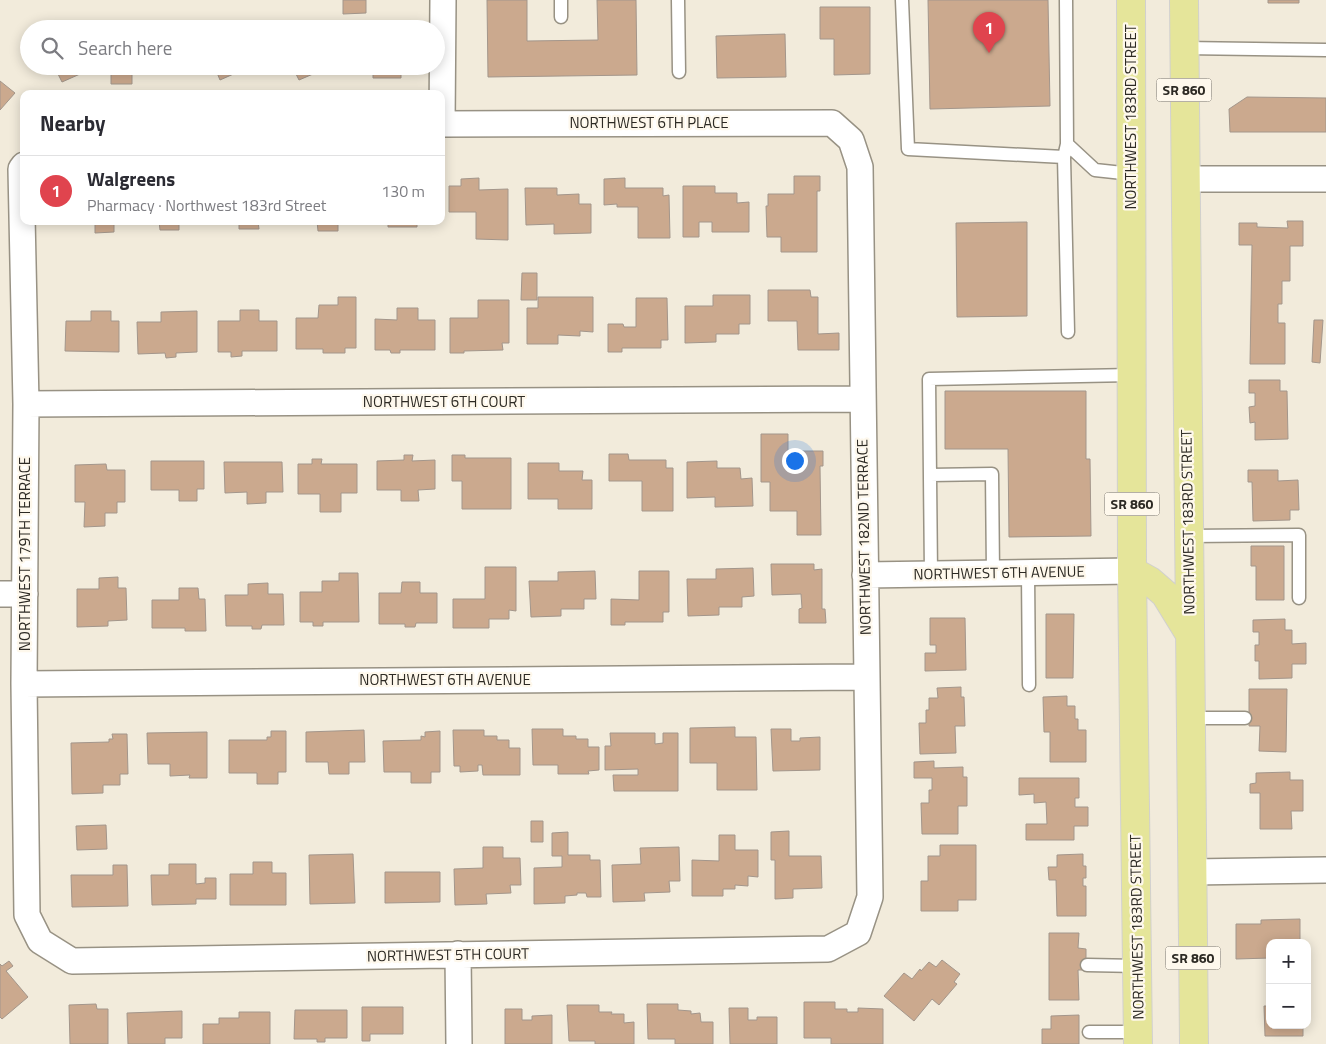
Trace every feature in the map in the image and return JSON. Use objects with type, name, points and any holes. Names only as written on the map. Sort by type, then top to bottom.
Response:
[{"type":"main road","name":"NORTHWEST 183RD STREET","points":[[1131,0],[1132,571],[1138,1038]]},
{"type":"main road","name":"NORTHWEST 183RD STREET","points":[[1184,0],[1194,1044]]},
{"type":"main road","points":[[1132,571],[1150,581],[1165,594],[1189,635]]},
{"type":"street","points":[[443,0],[443,20]]},
{"type":"street","points":[[442,75],[442,90]]},
{"type":"street","name":"NORTHWEST 6TH PLACE","points":[[445,124],[832,123],[851,140]]},
{"type":"street","name":"NORTHWEST 182ND TERRACE","points":[[851,140],[860,167],[870,897],[858,933]]},
{"type":"street","points":[[1185,179],[1326,179]]},
{"type":"street","name":"NORTHWEST 179TH TERRACE","points":[[21,225],[26,404],[24,684],[26,915],[40,940]]},
{"type":"street","name":"NORTHWEST 6TH COURT","points":[[26,404],[862,399]]},
{"type":"street","name":"NORTHWEST 6TH AVENUE","points":[[865,575],[1132,571]]},
{"type":"street","points":[[0,594],[25,594]]},
{"type":"street","name":"NORTHWEST 6TH AVENUE","points":[[24,684],[866,677]]},
{"type":"street","points":[[1192,872],[1326,870]]},
{"type":"street","name":"NORTHWEST 5TH COURT","points":[[40,940],[72,961],[828,949],[858,933]]},
{"type":"street","points":[[458,954],[459,1044]]},
{"type":"lane","points":[[561,0],[561,17]]},
{"type":"lane","points":[[678,0],[679,72]]},
{"type":"lane","points":[[902,0],[908,149],[1065,150],[1094,170],[1132,174]]},
{"type":"lane","points":[[1066,0],[1065,150],[1068,332]]},
{"type":"lane","points":[[1184,48],[1326,50]]},
{"type":"lane","points":[[931,574],[929,379],[1132,375]]},
{"type":"lane","points":[[930,474],[992,474],[993,573]]},
{"type":"lane","points":[[1188,536],[1299,535],[1299,598]]},
{"type":"lane","points":[[1028,572],[1029,686]]},
{"type":"lane","points":[[1190,718],[1245,718]]},
{"type":"lane","points":[[1087,965],[1138,966]]},
{"type":"lane","points":[[1089,1032],[1138,1038]]},
{"type":"building","points":[[343,0],[366,0],[366,13],[343,14]]},
{"type":"building","points":[[487,0],[527,0],[527,41],[598,40],[597,0],[636,0],[637,75],[488,77]]},
{"type":"building","points":[[928,0],[1048,0],[1050,106],[930,109]]},
{"type":"building","points":[[1268,0],[1299,0],[1299,3],[1268,3]]},
{"type":"building","points":[[820,7],[870,7],[870,74],[834,75],[834,39],[820,39]]},
{"type":"building","points":[[785,34],[786,77],[717,78],[716,36]]},
{"type":"building","points":[[58,75],[78,75],[62,82]]},
{"type":"building","points":[[111,75],[132,75],[132,84],[111,84]]},
{"type":"building","points":[[218,75],[231,75],[220,80]]},
{"type":"building","points":[[296,75],[311,75],[299,80]]},
{"type":"building","points":[[373,75],[401,75],[401,78],[373,78]]},
{"type":"building","points":[[0,81],[15,93],[0,110]]},
{"type":"building","points":[[1247,97],[1326,98],[1326,132],[1230,132],[1229,109]]},
{"type":"building","points":[[794,176],[820,176],[820,191],[817,191],[817,252],[781,252],[781,237],[767,237],[766,206],[768,206],[768,194],[794,194]]},
{"type":"building","points":[[479,178],[479,190],[508,189],[508,240],[476,239],[476,212],[449,212],[449,186],[461,186],[461,179]]},
{"type":"building","points":[[625,178],[625,188],[663,188],[663,196],[669,195],[670,238],[638,238],[638,207],[617,207],[617,204],[604,205],[604,179]]},
{"type":"building","points":[[683,186],[715,186],[715,193],[737,193],[737,203],[749,202],[749,232],[712,232],[712,222],[699,222],[699,237],[683,237]]},
{"type":"building","points":[[525,188],[557,188],[557,195],[579,194],[579,204],[591,204],[591,233],[554,234],[554,224],[526,225]]},
{"type":"building","points":[[1287,221],[1303,221],[1303,246],[1290,246],[1290,281],[1282,281],[1282,304],[1278,304],[1278,323],[1285,323],[1285,364],[1250,364],[1252,245],[1239,245],[1239,223],[1257,223],[1257,227],[1288,228]]},
{"type":"building","points":[[1027,222],[1027,316],[957,317],[956,223]]},
{"type":"building","points":[[95,225],[114,225],[114,232],[95,233]]},
{"type":"building","points":[[159,225],[179,225],[179,230],[160,230]]},
{"type":"building","points":[[239,225],[258,225],[259,229],[239,229]]},
{"type":"building","points":[[317,225],[338,225],[338,231],[318,231]]},
{"type":"building","points":[[388,225],[417,225],[417,227],[388,227]]},
{"type":"building","points":[[522,273],[537,273],[537,300],[521,300]]},
{"type":"building","points":[[768,290],[810,290],[811,297],[818,297],[818,334],[839,333],[839,350],[798,350],[797,321],[768,321]]},
{"type":"building","points":[[713,295],[750,295],[750,324],[739,324],[739,334],[716,334],[716,342],[685,343],[685,306],[713,306]]},
{"type":"building","points":[[338,297],[356,297],[356,348],[345,348],[345,353],[323,353],[323,349],[296,349],[296,318],[318,318],[319,305],[338,305]]},
{"type":"building","points":[[538,297],[593,297],[593,332],[580,331],[580,336],[558,335],[558,344],[527,344],[527,308],[538,308]]},
{"type":"building","points":[[636,298],[667,298],[668,340],[661,340],[661,348],[622,348],[622,352],[608,352],[608,324],[623,324],[624,327],[636,327]]},
{"type":"building","points":[[478,300],[509,300],[509,343],[502,343],[503,350],[450,353],[450,318],[478,318]]},
{"type":"building","points":[[397,308],[418,308],[418,320],[435,320],[435,350],[400,350],[400,353],[391,353],[390,350],[375,350],[375,319],[397,320]]},
{"type":"building","points":[[240,310],[259,310],[259,321],[277,321],[277,351],[242,351],[242,356],[231,357],[231,352],[218,352],[218,321],[240,321]]},
{"type":"building","points":[[91,311],[111,311],[111,321],[119,321],[119,352],[65,351],[66,321],[91,321]]},
{"type":"building","points":[[197,311],[197,352],[176,353],[176,357],[166,358],[165,353],[138,354],[137,322],[161,322],[161,312]]},
{"type":"building","points":[[1314,320],[1323,320],[1320,363],[1312,362]]},
{"type":"building","points":[[1249,380],[1280,380],[1280,391],[1287,391],[1288,439],[1255,440],[1255,422],[1250,423],[1249,407],[1255,406],[1255,393],[1249,393]]},
{"type":"building","points":[[945,391],[1086,391],[1086,459],[1090,459],[1091,536],[1009,537],[1008,449],[945,449]]},
{"type":"building","points":[[761,434],[788,434],[788,451],[823,451],[823,466],[820,466],[821,535],[797,535],[797,511],[770,511],[770,482],[761,482]]},
{"type":"building","points":[[609,454],[628,454],[629,460],[666,460],[666,468],[673,468],[673,511],[642,511],[642,481],[609,481]]},
{"type":"building","points":[[404,455],[413,455],[412,461],[435,460],[435,489],[418,490],[419,501],[401,501],[401,490],[377,490],[377,461],[404,460]]},
{"type":"building","points":[[452,455],[465,455],[465,458],[511,458],[511,509],[462,509],[462,481],[452,481]]},
{"type":"building","points":[[312,459],[322,459],[321,464],[357,464],[357,493],[341,493],[341,512],[320,512],[320,494],[298,494],[298,464],[312,464]]},
{"type":"building","points":[[151,461],[204,461],[204,489],[197,489],[197,501],[179,501],[179,490],[151,490]]},
{"type":"building","points":[[717,461],[717,468],[740,468],[741,479],[752,478],[753,506],[715,507],[715,497],[687,498],[687,462]]},
{"type":"building","points":[[224,462],[282,462],[283,492],[266,492],[266,503],[247,504],[247,492],[225,493]]},
{"type":"building","points":[[528,463],[559,463],[559,471],[583,471],[582,480],[592,480],[592,509],[558,509],[558,499],[528,499]]},
{"type":"building","points":[[106,464],[107,470],[125,470],[125,502],[117,502],[117,513],[105,513],[105,526],[84,527],[85,502],[75,502],[75,465]]},
{"type":"building","points":[[1248,470],[1278,470],[1278,481],[1298,480],[1299,510],[1290,510],[1290,520],[1253,521],[1252,482],[1248,482]]},
{"type":"building","points":[[1251,546],[1284,546],[1284,600],[1256,600],[1256,566],[1251,566]]},
{"type":"building","points":[[771,564],[814,564],[814,570],[822,569],[822,609],[825,609],[826,623],[799,623],[799,609],[802,608],[801,594],[772,595]]},
{"type":"building","points":[[485,567],[516,567],[516,611],[509,610],[509,619],[489,619],[489,628],[453,628],[453,599],[485,599]]},
{"type":"building","points":[[753,568],[754,596],[742,597],[742,607],[719,607],[719,615],[688,616],[687,579],[716,579],[716,569]]},
{"type":"building","points":[[595,571],[596,599],[584,599],[584,609],[561,609],[561,616],[531,617],[529,581],[558,581],[558,572]]},
{"type":"building","points":[[639,571],[669,571],[669,612],[663,612],[663,622],[625,622],[625,625],[611,625],[611,599],[639,600]]},
{"type":"building","points":[[339,573],[358,573],[359,622],[323,622],[323,626],[313,626],[313,622],[300,622],[300,592],[322,592],[322,581],[339,581]]},
{"type":"building","points":[[118,577],[118,588],[126,588],[127,620],[108,621],[108,626],[77,627],[77,589],[99,589],[99,578]]},
{"type":"building","points":[[402,582],[420,582],[420,593],[437,593],[437,623],[416,623],[415,627],[405,627],[405,624],[379,624],[379,593],[401,593]]},
{"type":"building","points":[[268,583],[268,594],[283,594],[284,625],[262,625],[261,629],[252,629],[252,626],[226,626],[225,595],[248,595],[248,584]]},
{"type":"building","points":[[179,588],[198,588],[199,599],[205,599],[206,631],[185,631],[185,628],[152,628],[152,600],[179,600]]},
{"type":"building","points":[[1046,614],[1074,614],[1073,678],[1046,678]]},
{"type":"building","points":[[930,618],[965,618],[966,670],[925,671],[925,653],[936,653],[936,645],[930,645]]},
{"type":"building","points":[[1285,619],[1285,630],[1292,630],[1292,644],[1306,643],[1306,664],[1292,664],[1292,678],[1259,679],[1259,661],[1255,661],[1255,645],[1259,645],[1259,632],[1253,632],[1253,620]]},
{"type":"building","points":[[961,687],[961,697],[964,697],[965,726],[955,726],[956,753],[920,754],[919,723],[926,723],[926,710],[929,710],[929,698],[938,698],[937,688]]},
{"type":"building","points":[[1249,689],[1287,689],[1286,752],[1259,751],[1260,726],[1249,726]]},
{"type":"building","points":[[1067,696],[1067,706],[1075,706],[1075,719],[1078,719],[1078,730],[1086,730],[1086,762],[1050,762],[1050,732],[1044,732],[1043,697]]},
{"type":"building","points":[[735,727],[735,737],[756,737],[757,790],[717,790],[717,763],[690,763],[690,728]]},
{"type":"building","points":[[532,729],[563,729],[563,736],[576,736],[576,739],[588,739],[588,747],[599,747],[599,770],[588,771],[589,774],[558,774],[558,765],[533,765]]},
{"type":"building","points":[[771,729],[791,729],[791,741],[800,741],[800,738],[820,737],[820,770],[773,771]]},
{"type":"building","points":[[364,730],[365,762],[349,762],[349,774],[329,774],[328,762],[306,762],[306,732]]},
{"type":"building","points":[[453,730],[484,730],[484,736],[497,736],[497,740],[509,740],[509,748],[520,748],[520,775],[483,775],[482,765],[478,765],[478,771],[460,772],[460,766],[454,766]]},
{"type":"building","points":[[271,731],[286,731],[286,772],[278,772],[278,784],[257,784],[257,773],[229,773],[229,740],[267,740],[267,737],[271,737]]},
{"type":"building","points":[[440,731],[440,772],[431,772],[431,783],[411,783],[411,772],[384,772],[383,741],[421,740],[421,736],[425,737],[425,732]]},
{"type":"building","points":[[207,732],[207,778],[189,778],[190,775],[170,776],[170,764],[148,764],[147,733]]},
{"type":"building","points":[[610,733],[655,733],[655,744],[663,743],[663,733],[678,733],[678,791],[614,791],[613,775],[638,775],[638,769],[605,770],[605,746],[611,746]]},
{"type":"building","points":[[112,734],[127,734],[128,774],[120,774],[120,785],[103,785],[103,793],[72,794],[71,743],[109,742],[109,739],[113,739]]},
{"type":"building","points":[[934,761],[934,768],[963,767],[963,777],[967,777],[967,806],[958,806],[958,834],[922,834],[921,803],[929,803],[929,790],[932,790],[932,778],[914,778],[914,762]]},
{"type":"building","points":[[1290,772],[1290,780],[1303,780],[1303,811],[1291,811],[1292,829],[1260,829],[1260,793],[1250,793],[1250,784],[1256,783],[1256,773]]},
{"type":"building","points":[[1019,778],[1079,778],[1079,798],[1075,798],[1075,807],[1088,807],[1088,826],[1074,826],[1074,840],[1026,840],[1026,824],[1047,824],[1046,802],[1034,803],[1034,794],[1019,795]]},
{"type":"building","points":[[531,821],[543,821],[543,842],[531,842]]},
{"type":"building","points":[[106,825],[107,849],[77,850],[76,826]]},
{"type":"building","points":[[789,831],[789,856],[821,856],[822,888],[793,889],[793,898],[775,899],[775,860],[771,860],[771,832]]},
{"type":"building","points":[[568,832],[568,855],[590,855],[590,860],[600,860],[601,897],[587,897],[586,893],[577,893],[577,895],[565,896],[565,903],[534,904],[534,868],[562,867],[562,856],[552,856],[552,833]]},
{"type":"building","points":[[719,835],[735,835],[735,850],[758,850],[758,877],[748,876],[748,886],[735,885],[735,889],[723,889],[723,896],[692,896],[692,860],[719,861]]},
{"type":"building","points":[[940,845],[976,845],[976,900],[958,900],[958,911],[921,911],[921,881],[928,881],[928,856],[940,856]]},
{"type":"building","points":[[483,847],[503,847],[503,858],[520,858],[521,885],[510,885],[511,893],[486,894],[487,904],[455,905],[454,869],[483,868]]},
{"type":"building","points":[[679,847],[680,881],[669,881],[670,892],[644,893],[645,901],[613,902],[612,865],[641,864],[640,848]]},
{"type":"building","points":[[353,854],[355,903],[310,904],[309,855]]},
{"type":"building","points":[[1083,854],[1083,866],[1086,866],[1086,878],[1083,878],[1083,886],[1086,886],[1086,916],[1057,916],[1056,880],[1049,880],[1048,867],[1057,867],[1057,855]]},
{"type":"building","points":[[253,862],[272,862],[272,873],[286,873],[286,905],[230,905],[230,874],[253,874]]},
{"type":"building","points":[[169,864],[196,864],[196,884],[205,883],[205,878],[216,878],[216,899],[196,899],[196,904],[152,905],[151,875],[169,875]]},
{"type":"building","points":[[113,865],[127,865],[128,906],[72,907],[71,875],[113,875]]},
{"type":"building","points":[[385,872],[440,872],[440,902],[385,903]]},
{"type":"building","points":[[1300,919],[1300,939],[1266,939],[1266,958],[1236,959],[1236,924],[1261,924],[1261,920]]},
{"type":"building","points":[[1049,933],[1079,933],[1078,948],[1086,949],[1086,970],[1078,970],[1079,1000],[1049,1000]]},
{"type":"building","points":[[942,960],[960,974],[954,982],[957,984],[939,1005],[932,999],[914,1021],[884,996],[904,973],[912,979],[929,962],[936,967]]},
{"type":"building","points":[[9,961],[13,966],[6,971],[28,997],[2,1019],[0,1017],[0,964],[2,966]]},
{"type":"building","points":[[804,1002],[835,1002],[835,1009],[847,1009],[847,1012],[858,1012],[858,1008],[883,1009],[883,1044],[831,1044],[831,1038],[804,1038]]},
{"type":"building","points":[[96,1004],[97,1009],[108,1009],[108,1044],[70,1044],[69,1005]]},
{"type":"building","points":[[647,1004],[678,1004],[678,1010],[691,1011],[691,1014],[700,1013],[701,1022],[713,1022],[713,1044],[675,1044],[675,1039],[648,1039]]},
{"type":"building","points":[[567,1005],[599,1005],[599,1012],[624,1014],[624,1023],[634,1022],[634,1044],[595,1044],[595,1041],[569,1041]]},
{"type":"building","points":[[1264,1006],[1266,1006],[1266,1029],[1303,1029],[1303,1036],[1265,1036]]},
{"type":"building","points":[[362,1007],[403,1007],[403,1034],[370,1034],[370,1041],[362,1041]]},
{"type":"building","points":[[729,1008],[748,1008],[748,1020],[757,1020],[757,1017],[777,1017],[777,1044],[730,1044]]},
{"type":"building","points":[[505,1009],[522,1009],[522,1020],[532,1020],[532,1016],[552,1015],[552,1044],[505,1044]]},
{"type":"building","points":[[295,1010],[347,1010],[347,1038],[325,1038],[325,1042],[317,1042],[317,1039],[294,1039]]},
{"type":"building","points":[[182,1011],[182,1038],[165,1038],[165,1044],[128,1044],[127,1013]]},
{"type":"building","points":[[239,1012],[270,1012],[270,1044],[203,1044],[203,1024],[219,1024],[219,1018],[239,1018]]},
{"type":"building","points":[[1079,1015],[1079,1044],[1042,1044],[1042,1029],[1051,1029],[1051,1016]]},
{"type":"place","name":"Walgreens","points":[[989,53]]}]
